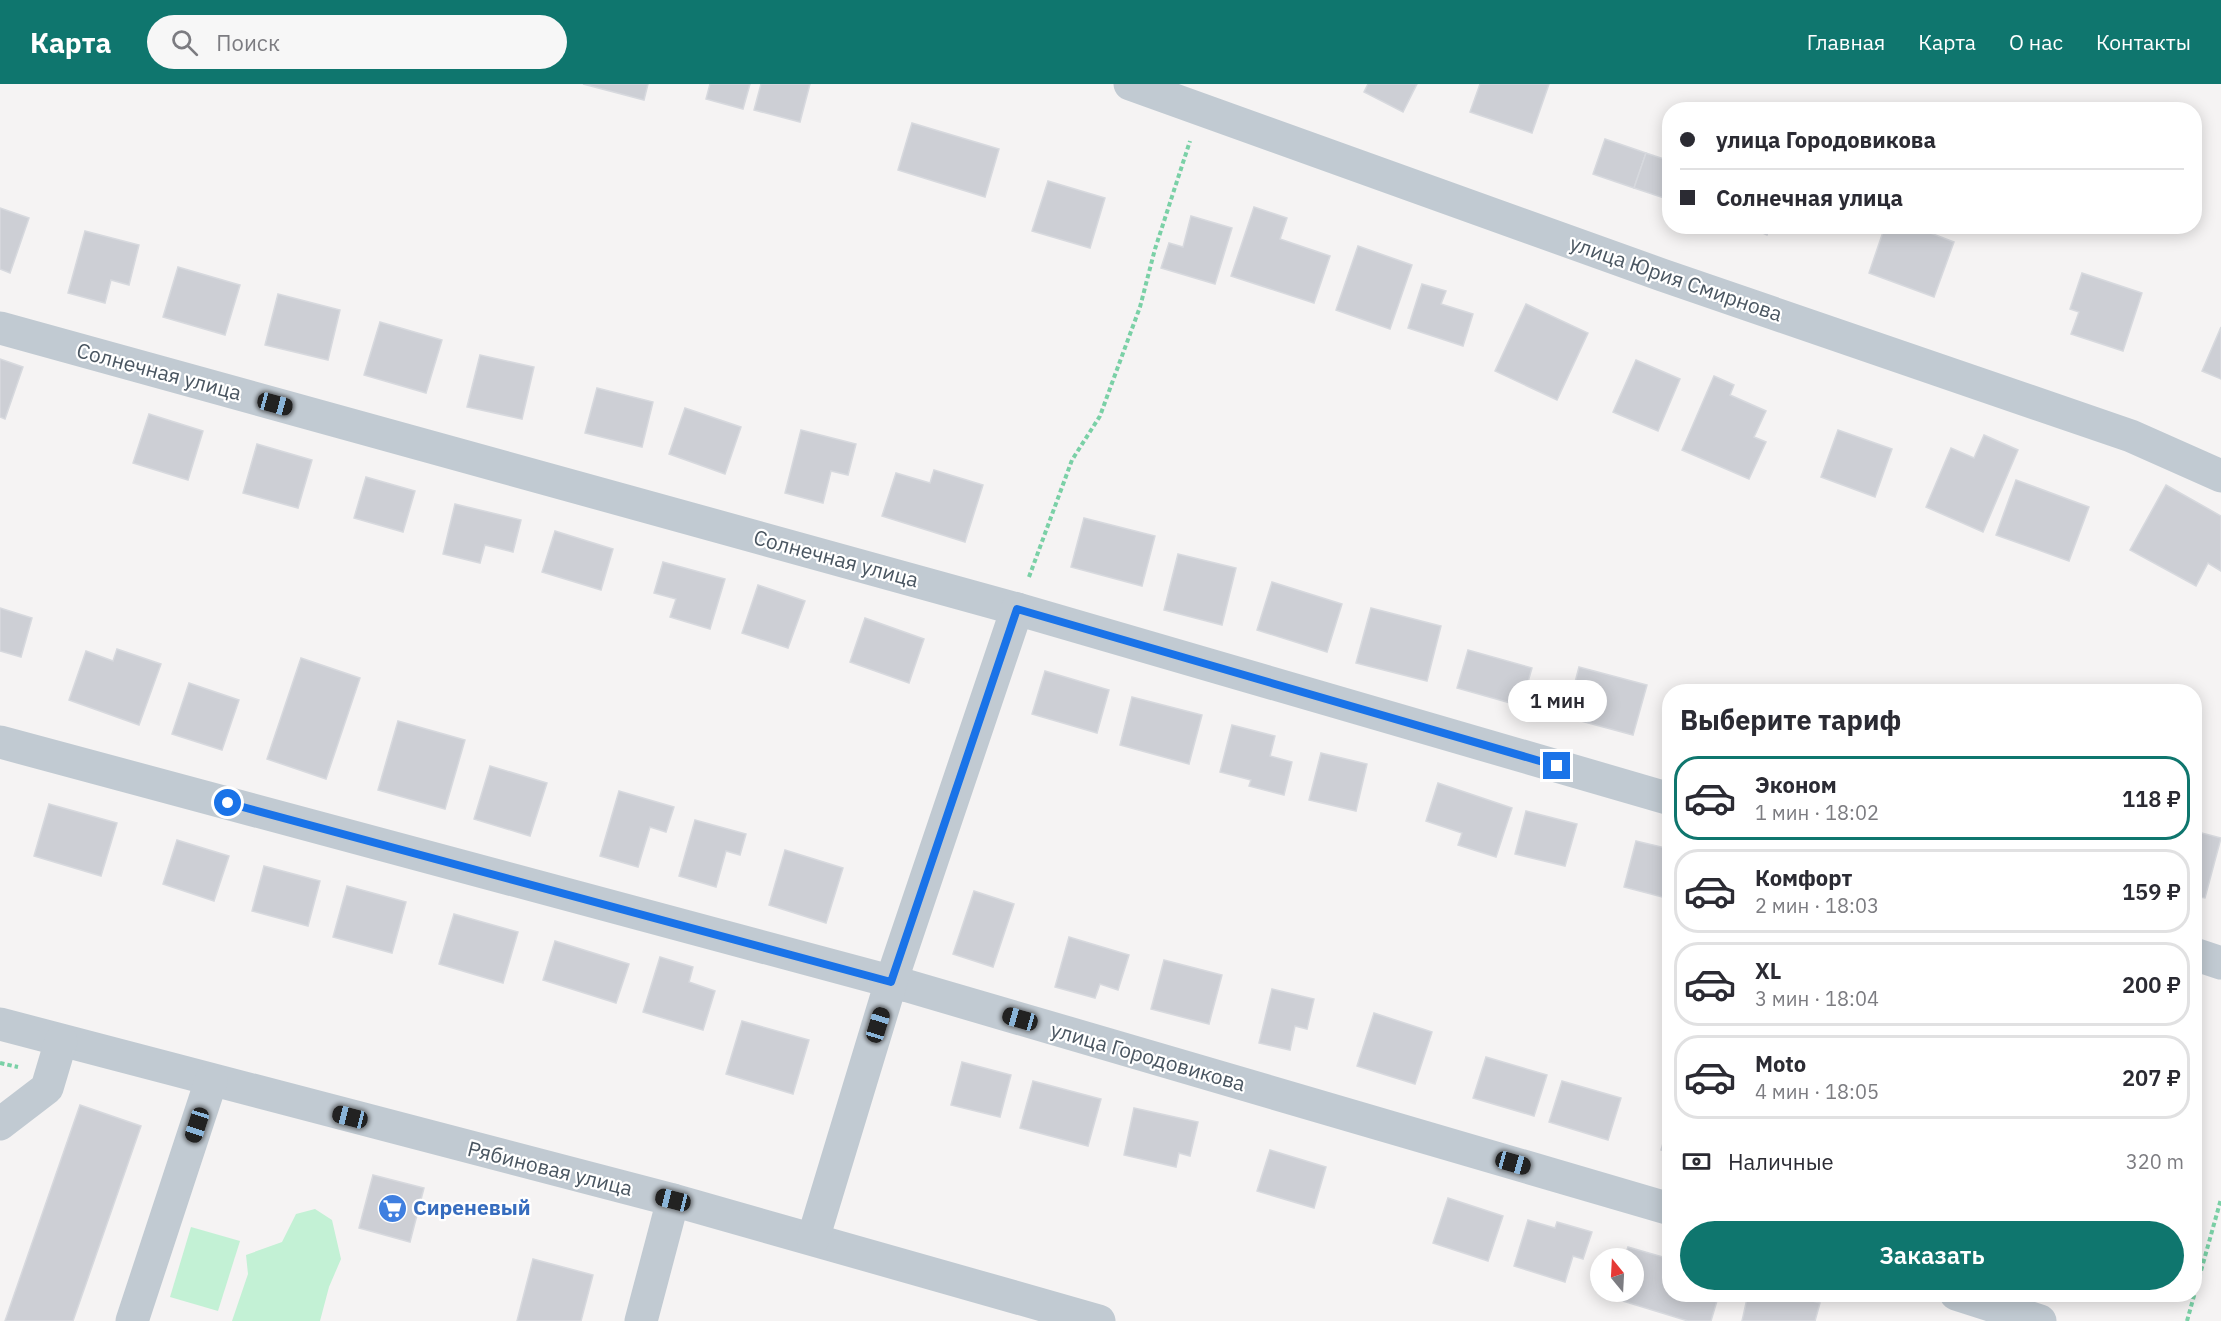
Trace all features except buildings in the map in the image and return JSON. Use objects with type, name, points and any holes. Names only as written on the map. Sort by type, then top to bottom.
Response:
[{"type":"street","name":"улица Юрия Смирнова","points":[[1130,84],[1673,279],[2131,436],[2221,476]]},
{"type":"street","name":"Солнечная улица","points":[[0,327],[1017,609],[1662,797]]},
{"type":"street","points":[[813,1239],[891,982],[1017,609]]},
{"type":"street","name":"улица Городовикова","points":[[0,742],[891,982],[1662,1207]]},
{"type":"street","points":[[2202,957],[2221,963]]},
{"type":"street","name":"Рябиновая улица","points":[[0,1024],[673,1200],[1099,1321]]},
{"type":"street","points":[[0,1124],[47,1088],[61,1041]]},
{"type":"street","points":[[132,1321],[211,1081]]},
{"type":"street","points":[[641,1321],[673,1200]]},
{"type":"street","points":[[1981,1302],[2040,1321]]},
{"type":"path","points":[[1017,609],[1072,460],[1100,416],[1140,307],[1199,109]]},
{"type":"path","points":[[2202,1267],[2221,1199]]},
{"type":"path","points":[[2187,1321],[2192,1302]]},
{"type":"green space","points":[[315,1209],[332,1220],[341,1259],[329,1287],[320,1321],[232,1321],[248,1274],[246,1255],[282,1242],[296,1214]]},
{"type":"green space","points":[[191,1227],[240,1241],[218,1311],[170,1297]]},
{"type":"place","name":"Сиреневый","points":[[392,1208]]},
{"type":"route","points":[[228,803],[891,982],[1017,609],[1557,766]]}]
